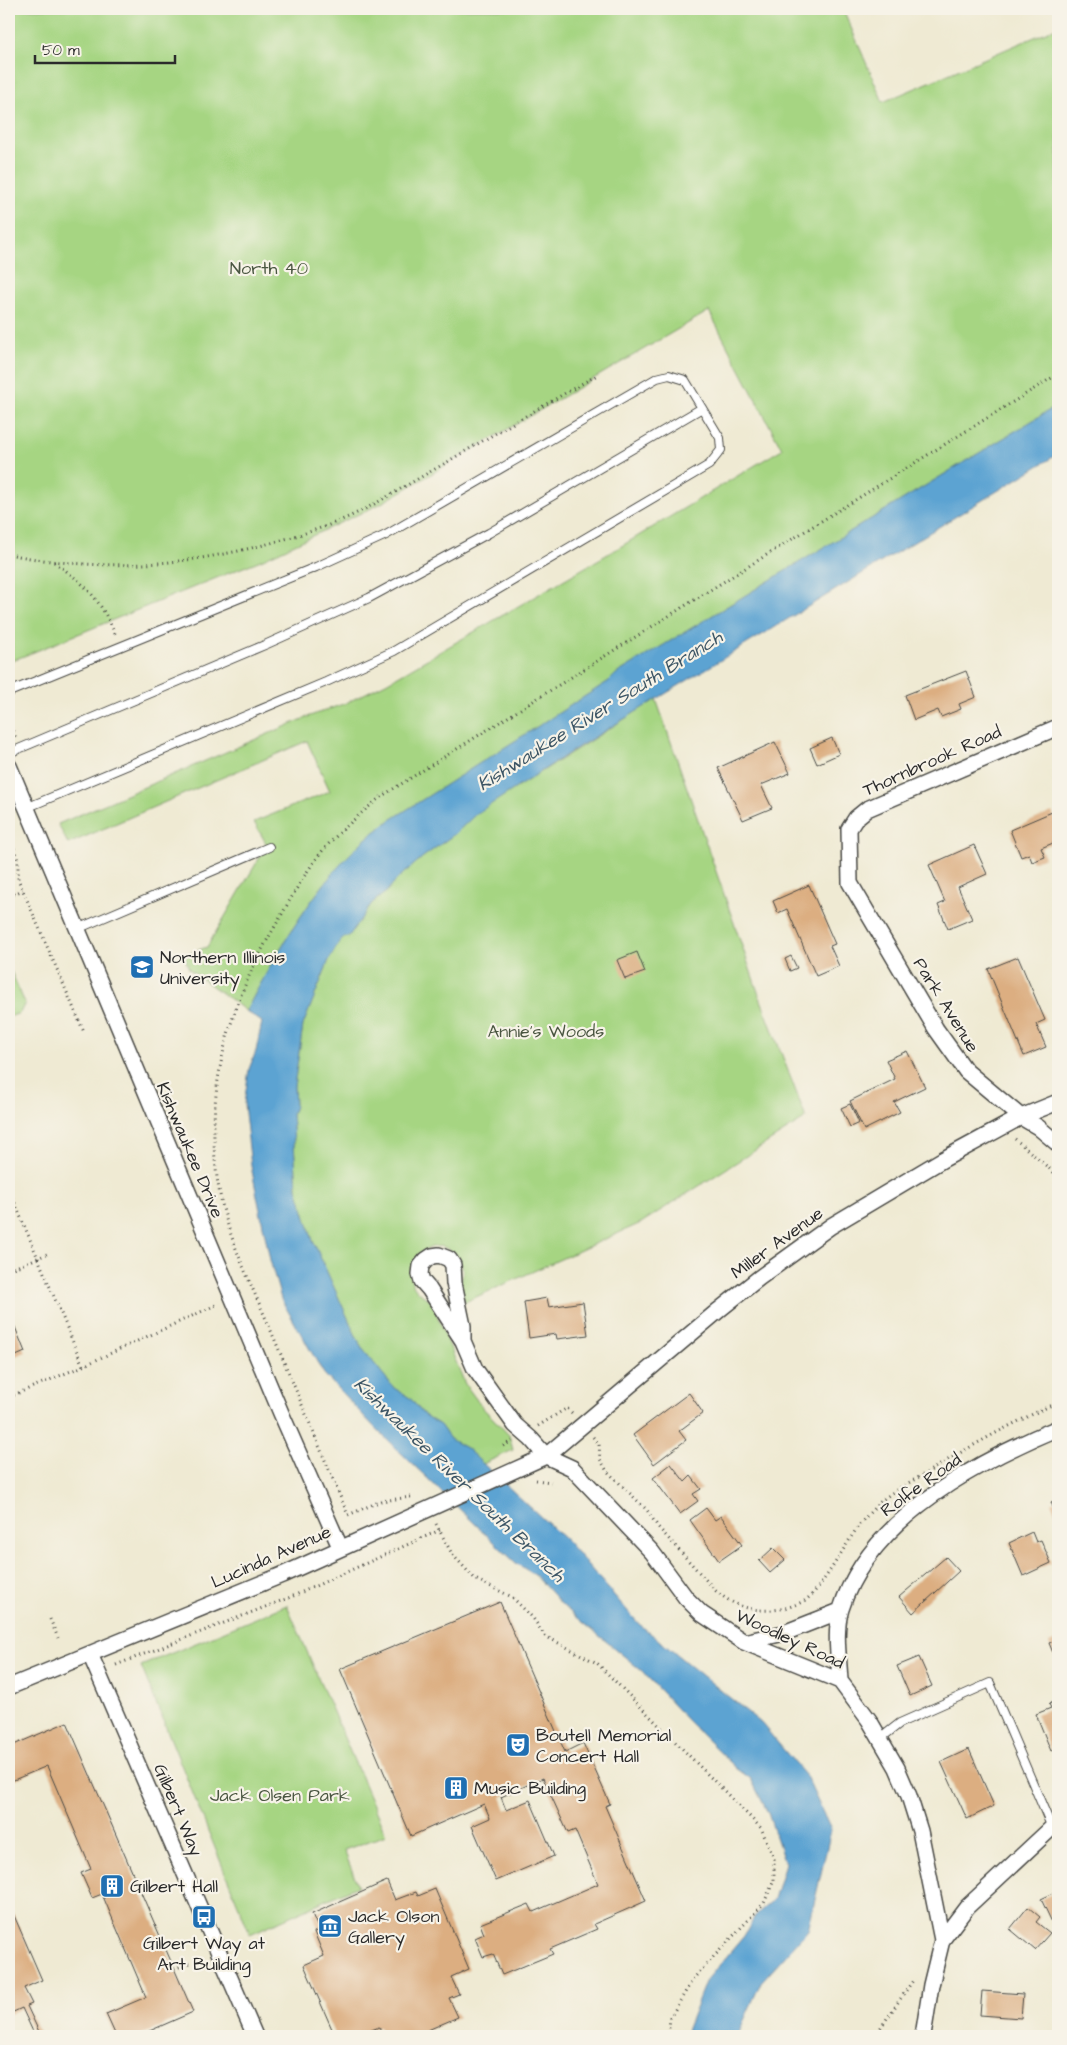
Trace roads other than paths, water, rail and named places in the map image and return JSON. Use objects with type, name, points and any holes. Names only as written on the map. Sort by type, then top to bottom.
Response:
[{"type":"street","name":"Thornbrook Road","points":[[850,883],[849,829],[856,818],[867,809],[1058,727]]},
{"type":"street","name":"Kishwaukee Drive","points":[[9,766],[232,1298],[340,1548]]},
{"type":"street","name":"Park Avenue","points":[[850,883],[936,1028],[966,1071],[1021,1117],[1038,1127],[1058,1144]]},
{"type":"street","name":"Miller Avenue","points":[[546,1456],[719,1310],[759,1278],[831,1226],[942,1160],[1021,1117],[1058,1102]]},
{"type":"street","points":[[464,1341],[463,1326],[454,1283],[453,1265],[449,1259],[439,1255],[432,1256],[421,1266],[420,1274],[422,1281],[464,1341],[475,1369],[492,1394],[515,1425],[546,1456]]},
{"type":"street","name":"Rolfe Road","points":[[840,1681],[838,1626],[840,1611],[852,1583],[871,1551],[894,1526],[946,1486],[975,1468],[1058,1428]]},
{"type":"street","name":"Lucinda Avenue","points":[[9,1687],[282,1575],[546,1456]]},
{"type":"street","name":"Woodley Road","points":[[546,1456],[572,1468],[652,1552],[686,1598],[697,1609],[744,1642],[840,1681],[881,1738],[909,1796],[920,1831],[942,1940]]},
{"type":"street","points":[[744,1642],[784,1633],[840,1611]]},
{"type":"street","name":"Gilbert Way","points":[[90,1654],[255,2036]]},
{"type":"street","points":[[923,2036],[931,1985],[942,1940],[968,1907],[1055,1825]]},
{"type":"lane","points":[[9,692],[316,567],[386,535],[657,378],[669,374],[685,380],[720,438],[721,450],[709,465],[394,651],[326,682],[26,808]]},
{"type":"lane","points":[[9,753],[267,644],[369,598],[489,532],[702,408]]},
{"type":"lane","points":[[77,930],[270,847]]},
{"type":"lane","points":[[881,1738],[900,1723],[990,1682],[1055,1825]]},
{"type":"water","name":"Kishwaukee River South Branch","points":[[1058,405],[1058,454],[580,746],[476,814],[456,833],[423,857],[372,903],[349,936],[341,939],[329,960],[303,1025],[294,1086],[295,1106],[292,1114],[297,1188],[313,1241],[361,1347],[394,1388],[410,1398],[424,1415],[440,1425],[450,1439],[466,1448],[567,1541],[639,1624],[761,1723],[806,1776],[831,1830],[808,1930],[761,1982],[737,2036],[684,2036],[705,1982],[744,1936],[756,1915],[774,1899],[785,1863],[768,1813],[751,1779],[736,1768],[688,1721],[642,1671],[562,1605],[535,1575],[517,1564],[379,1432],[324,1374],[281,1299],[270,1260],[251,1166],[244,1104],[249,1069],[256,1051],[262,1022],[246,1011],[283,945],[325,882],[359,845],[389,821],[609,681],[616,674]]},
{"type":"place","name":"Northern Illinois University","points":[[142,967]]},
{"type":"place","name":"Boutell Memorial Concert Hall","points":[[518,1745]]},
{"type":"place","name":"Music Building","points":[[456,1788]]},
{"type":"place","name":"Gilbert Hall","points":[[112,1886]]},
{"type":"place","name":"Gilbert Way at Art Building","points":[[204,1917]]},
{"type":"place","name":"Jack Olson Gallery","points":[[330,1926]]},
{"type":"park label","name":"North 40","points":[[269,268]]},
{"type":"park label","name":"Annie's Woods","points":[[546,1031]]},
{"type":"park label","name":"Jack Olsen Park","points":[[280,1795]]}]
